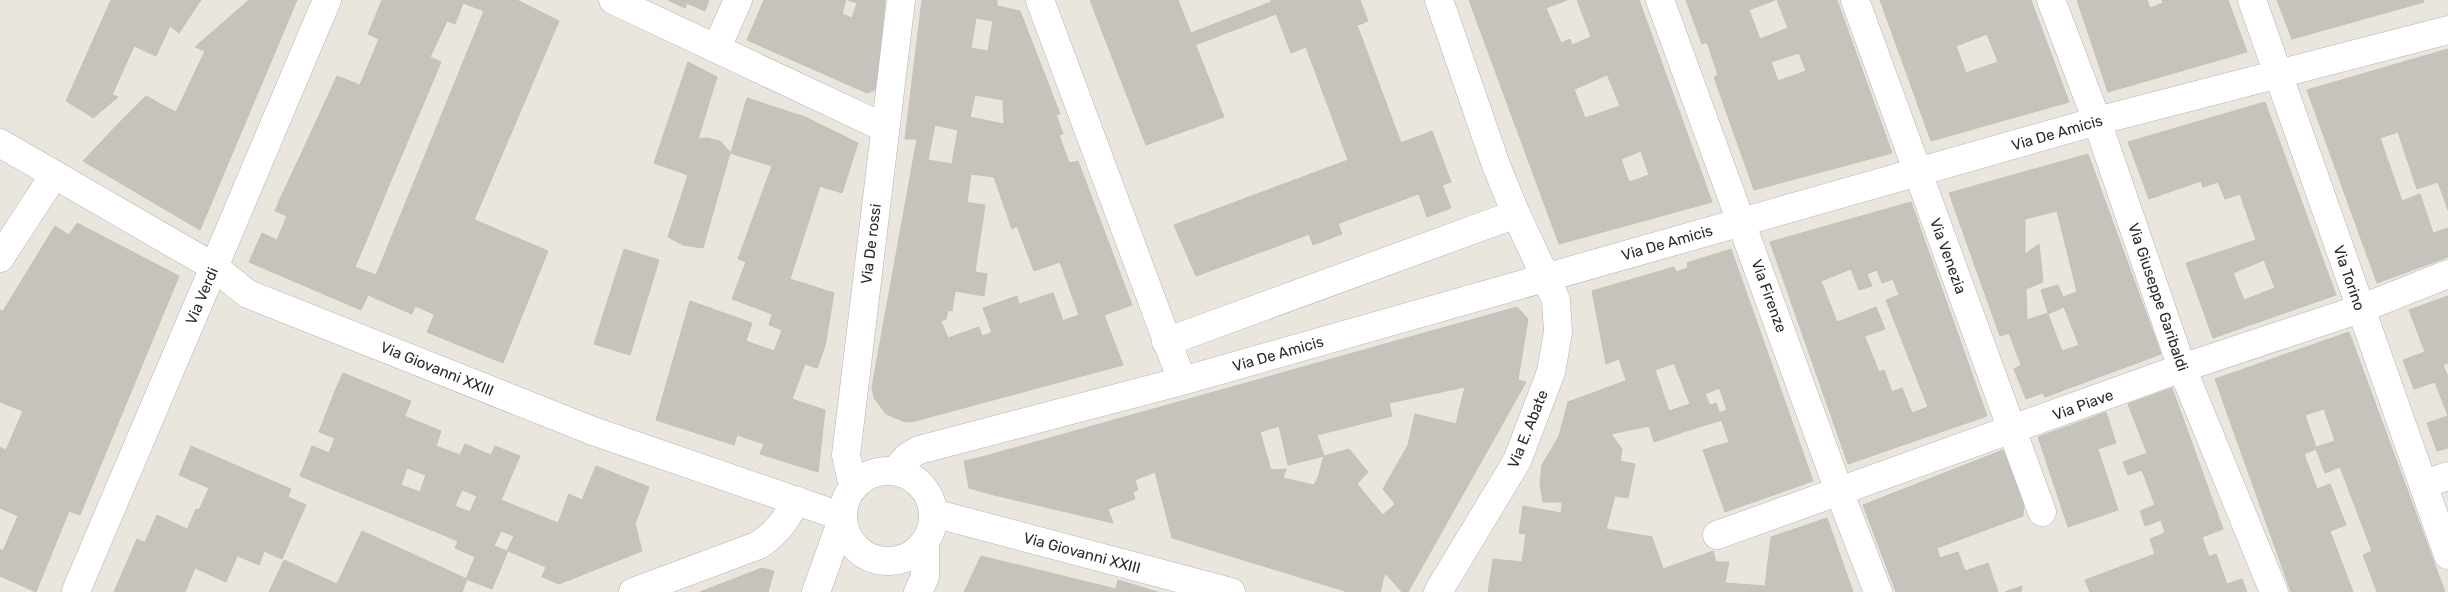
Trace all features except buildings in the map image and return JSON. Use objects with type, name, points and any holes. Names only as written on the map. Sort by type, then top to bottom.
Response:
[{"type":"street","name":"Via Verdi","points":[[76,591],[327,0]]},
{"type":"street","points":[[613,0],[717,47],[885,128]]},
{"type":"street","points":[[717,47],[738,0]]},
{"type":"street","name":"Via De rossi","points":[[853,487],[846,455],[901,0]]},
{"type":"street","points":[[1040,0],[1182,381]]},
{"type":"street","name":"Via E. Abate","points":[[1438,0],[1496,165],[1516,214],[1556,300],[1558,332],[1551,372],[1517,461],[1438,592]]},
{"type":"street","name":"Via Firenze","points":[[1660,0],[1839,491],[1878,592]]},
{"type":"street","name":"Via Venezia","points":[[1855,0],[2042,512]]},
{"type":"street","name":"Via Giuseppe Garibaldi","points":[[2051,0],[2097,121],[2182,368],[2274,592]]},
{"type":"street","name":"Via Torino","points":[[2252,0],[2360,309],[2436,480],[2448,555]]},
{"type":"street","name":"Via De Amicis","points":[[895,471],[907,457],[920,450],[1182,381],[2097,121],[2448,30]]},
{"type":"street","name":"Via Giovanni XXIII","points":[[0,143],[214,267],[248,294],[593,431],[843,517]]},
{"type":"street","points":[[0,258],[54,175]]},
{"type":"street","points":[[1166,342],[1516,214]]},
{"type":"street","name":"Via Piave","points":[[1717,535],[2182,368],[2360,309],[2448,274]]},
{"type":"street","points":[[816,592],[843,517],[845,501],[853,487],[864,477],[879,471],[895,471],[910,475],[922,485],[930,498],[933,513],[932,528],[925,542],[915,552],[903,558],[889,561],[875,559],[862,553],[852,543],[845,531],[843,517]]},
{"type":"street","points":[[633,592],[759,545],[775,534],[786,520],[796,500]]},
{"type":"street","name":"Via Giovanni XXIII","points":[[933,513],[1231,592]]},
{"type":"street","points":[[918,592],[925,577],[925,542]]}]
